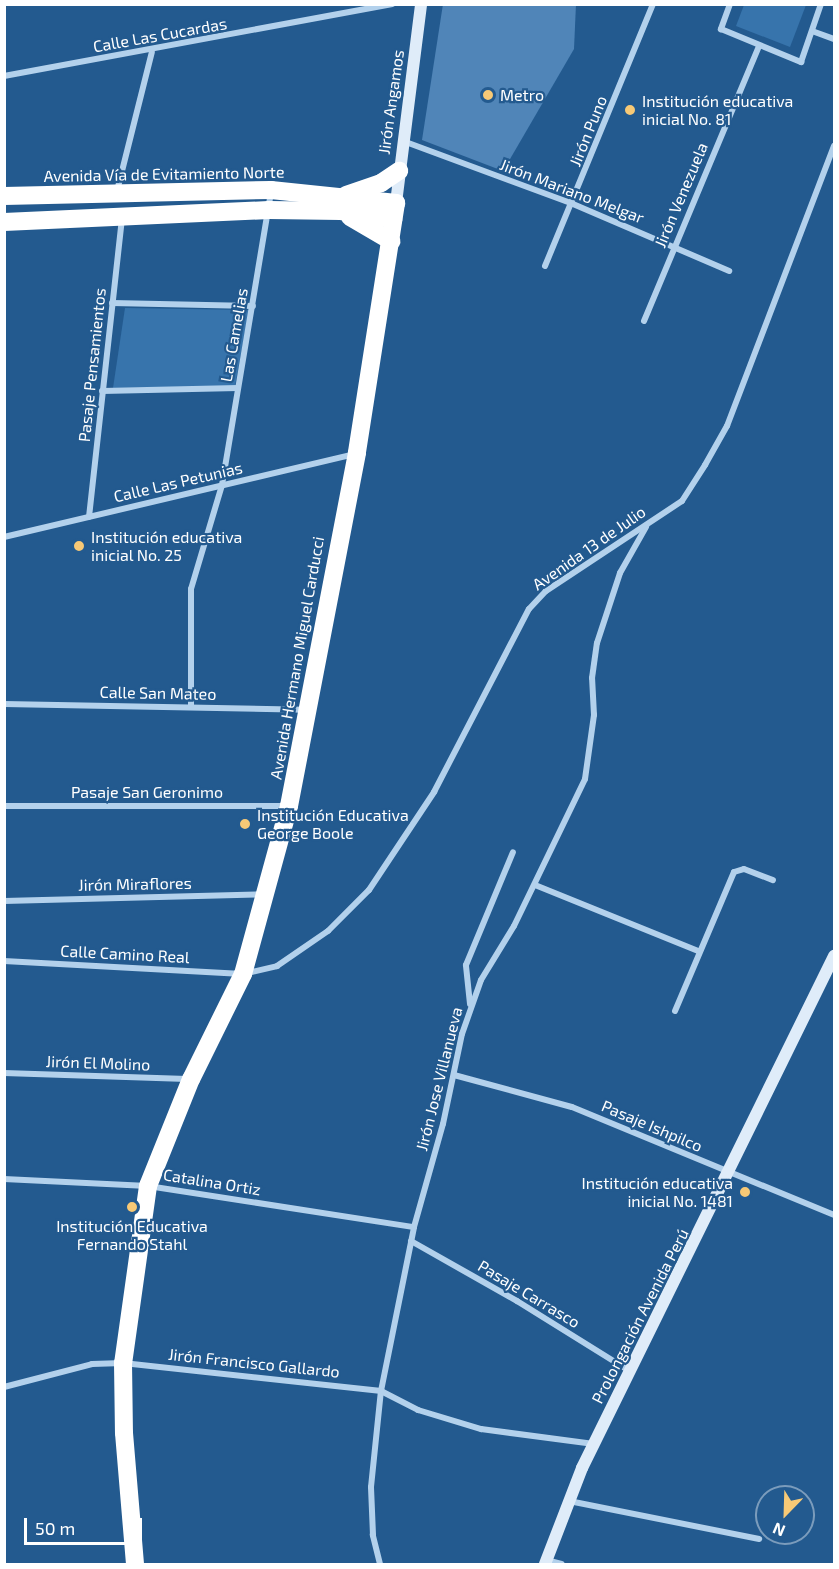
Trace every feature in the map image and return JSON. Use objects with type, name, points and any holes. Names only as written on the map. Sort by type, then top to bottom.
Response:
[{"type":"highway","points":[[391,241],[342,204],[399,171]]},
{"type":"highway","name":"Avenida Vía de Evitamiento Norte","points":[[4,196],[271,190],[342,204],[395,211]]},
{"type":"highway","name":"Avenida Vía de Evitamiento Norte","points":[[4,222],[269,210],[342,204]]},
{"type":"highway","name":"Avenida Hermano Miguel Carducci","points":[[135,1564],[124,1433],[123,1363],[148,1186],[191,1079],[243,974],[289,806],[310,710],[345,501],[357,453],[395,211]]},
{"type":"street","name":"Calle Las Cucardas","points":[[4,76],[152,51],[392,4]]},
{"type":"street","name":"Jirón Angamos","points":[[395,211],[421,4]]},
{"type":"street","name":"Jirón Puno","points":[[545,266],[573,204],[653,4]]},
{"type":"street","points":[[730,4],[721,29],[801,62],[821,4]]},
{"type":"street","points":[[812,32],[834,39]]},
{"type":"street","name":"Jirón Venezuela","points":[[644,321],[759,46]]},
{"type":"street","points":[[116,192],[152,51]]},
{"type":"street","name":"Jirón Mariano Melgar","points":[[403,141],[573,204],[729,271]]},
{"type":"street","name":"Avenida 13 de Julio","points":[[243,974],[277,966],[328,931],[369,890],[434,792],[529,609],[546,591],[682,501],[727,426],[834,146]]},
{"type":"street","name":"Las Camelias","points":[[191,707],[191,589],[222,485],[271,190]]},
{"type":"street","name":"Pasaje Pensamientos","points":[[89,517],[122,216]]},
{"type":"street","points":[[112,303],[253,306]]},
{"type":"street","points":[[102,391],[238,388]]},
{"type":"street","name":"Calle Las Petunias","points":[[4,537],[357,453]]},
{"type":"street","name":"Jirón Jose Villanueva","points":[[380,1564],[373,1535],[371,1487],[381,1391],[414,1227],[470,1004],[535,885],[585,779],[594,715],[592,678],[597,643],[620,573],[648,524]]},
{"type":"street","name":"Calle San Mateo","points":[[4,704],[310,710]]},
{"type":"street","name":"Pasaje San Geronimo","points":[[4,806],[289,806]]},
{"type":"street","points":[[470,1004],[466,965],[513,852]]},
{"type":"street","points":[[675,1011],[698,951],[734,872],[744,869],[773,880]]},
{"type":"street","points":[[535,885],[698,951]]},
{"type":"street","name":"Jirón Miraflores","points":[[4,901],[266,894]]},
{"type":"street","name":"Calle Camino Real","points":[[4,961],[243,974]]},
{"type":"street","name":"Prolongación Avenida Perú","points":[[545,1562],[594,1444],[833,962]]},
{"type":"street","name":"Jirón El Molino","points":[[4,1073],[191,1079]]},
{"type":"street","name":"Pasaje Ishpilco","points":[[454,1075],[572,1107],[834,1215]]},
{"type":"street","name":"Catalina Ortiz","points":[[4,1179],[148,1186],[414,1227]]},
{"type":"street","name":"Pasaje Carrasco","points":[[411,1241],[518,1301],[631,1372]]},
{"type":"street","name":"Jirón Francisco Gallardo","points":[[4,1387],[92,1364],[123,1363],[381,1391]]},
{"type":"street","points":[[381,1391],[418,1410],[481,1429],[594,1444]]},
{"type":"street","points":[[569,1502],[755,1538]]},
{"type":"street","points":[[545,1562],[562,1564]]},
{"type":"shaded area","points":[[744,5],[806,5],[790,47],[736,26]]},
{"type":"shaded area","points":[[125,308],[249,310],[235,386],[113,388]]},
{"type":"building","name":"Metro","points":[[443,4],[576,4],[574,49],[503,171],[422,140]]},
{"type":"place","name":"Metro","points":[[488,95]]},
{"type":"place","name":"Institución educativa inicial No. 81","points":[[630,110]]},
{"type":"place","name":"Institución educativa inicial No. 25","points":[[79,546]]},
{"type":"place","name":"Institución Educativa George Boole","points":[[245,824]]},
{"type":"place","name":"Institución educativa inicial No. 1481","points":[[745,1192]]},
{"type":"place","name":"Institución Educativa Fernando Stahl","points":[[132,1207]]}]
